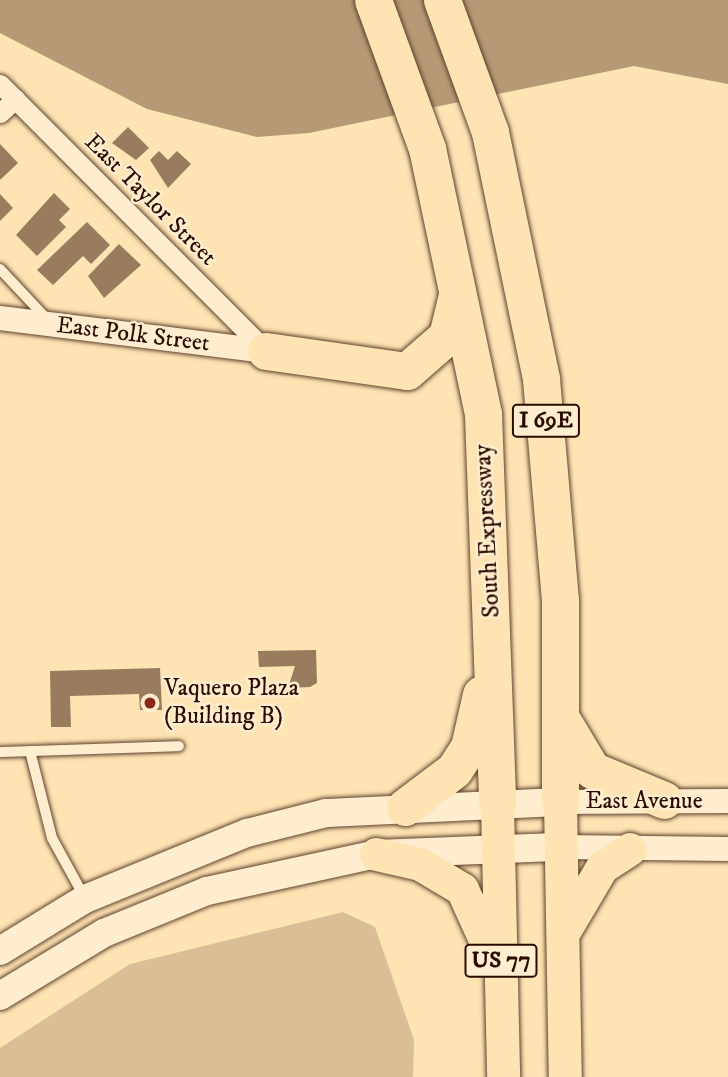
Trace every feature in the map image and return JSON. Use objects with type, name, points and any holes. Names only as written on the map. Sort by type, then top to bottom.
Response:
[{"type":"highway","name":"South Expressway","points":[[373,0],[428,148],[483,414],[493,646],[503,1077]]},
{"type":"highway","name":"I 69E","points":[[442,0],[490,132],[520,255],[548,431],[560,599],[560,802]]},
{"type":"highway","points":[[266,351],[407,371],[447,336],[459,288]]},
{"type":"highway","points":[[405,807],[432,791],[469,747],[493,646]]},
{"type":"highway","points":[[560,715],[592,770],[664,800]]},
{"type":"highway","name":"US 77","points":[[560,802],[565,1077]]},
{"type":"highway","points":[[564,934],[602,867],[630,849]]},
{"type":"highway","points":[[376,854],[420,864],[462,889],[489,943],[502,1009]]},
{"type":"main road","points":[[0,951],[85,899],[247,833],[326,813],[405,807],[560,802]]},
{"type":"main road","points":[[0,996],[157,908],[376,854],[498,846],[562,847]]},
{"type":"street","name":"East Taylor Street","points":[[0,84],[266,351]]},
{"type":"street","points":[[0,113],[15,99]]},
{"type":"street","name":"East Polk Street","points":[[0,318],[266,351]]},
{"type":"street","name":"East Avenue","points":[[560,802],[728,802]]},
{"type":"street","name":"East Avenue","points":[[562,847],[728,849]]},
{"type":"lane","points":[[0,269],[52,325]]},
{"type":"lane","points":[[0,752],[179,746]]},
{"type":"lane","points":[[30,751],[52,838],[85,899]]},
{"type":"shaded area","points":[[0,0],[728,0],[728,84],[634,66],[309,133],[257,137],[147,109],[0,33]]},
{"type":"shaded area","points":[[343,912],[375,927],[414,1040],[413,1077],[0,1077],[0,1048],[130,964]]},
{"type":"building","points":[[128,127],[149,148],[136,160],[112,143]]},
{"type":"building","points":[[0,144],[18,163],[0,180]]},
{"type":"building","points":[[159,151],[168,160],[177,151],[191,164],[168,188],[150,160]]},
{"type":"building","points":[[54,193],[70,209],[59,220],[66,227],[37,256],[16,235]]},
{"type":"building","points":[[0,194],[13,208],[0,221]]},
{"type":"building","points":[[87,222],[110,245],[91,264],[83,256],[53,285],[37,270]]},
{"type":"building","points":[[119,244],[141,265],[104,298],[88,276]]},
{"type":"building","points":[[316,650],[317,683],[310,687],[288,688],[295,666],[259,667],[258,651]]},
{"type":"building","name":"Vaquero Plaza (Building B)","points":[[160,668],[162,710],[140,710],[139,694],[70,696],[71,727],[51,727],[50,671]]},
{"type":"place","name":"Vaquero Plaza (Building B)","points":[[150,703]]}]
